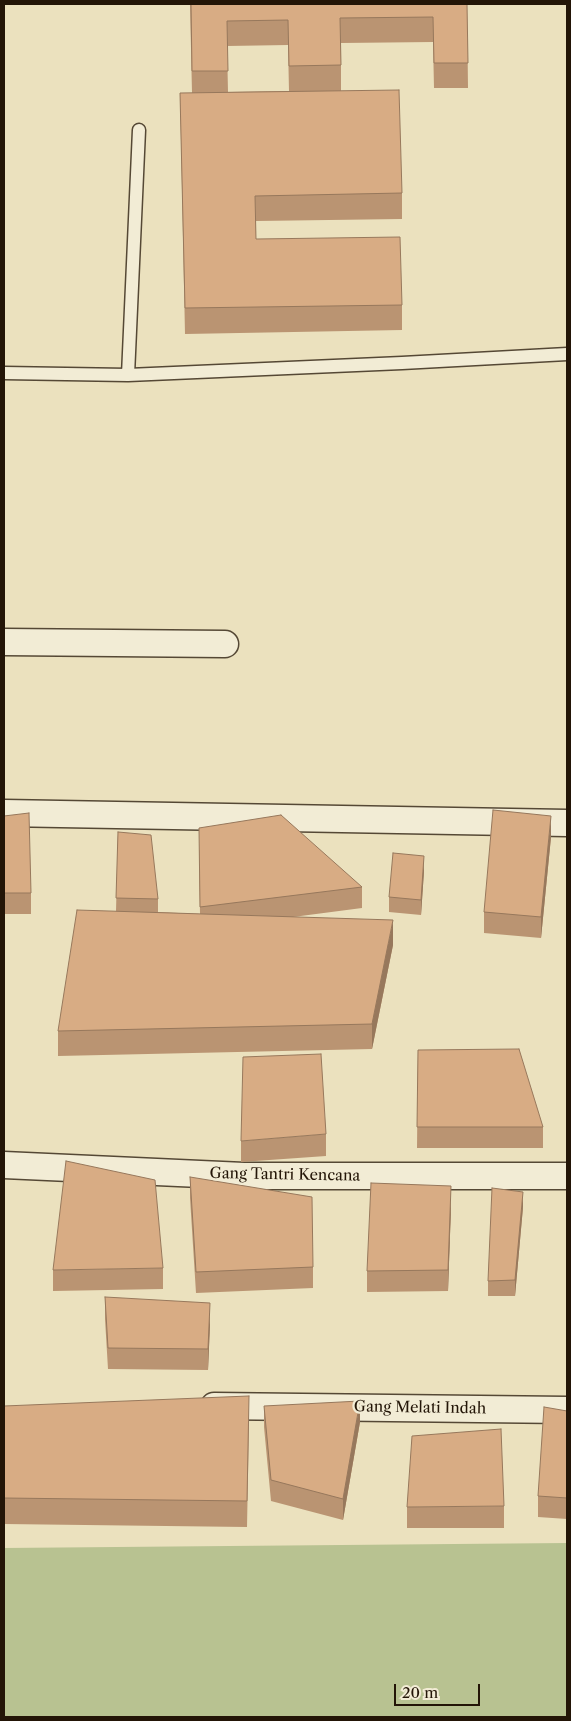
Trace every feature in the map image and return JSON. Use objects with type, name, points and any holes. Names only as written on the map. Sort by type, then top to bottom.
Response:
[{"type":"street","points":[[4,642],[225,644]]},
{"type":"street","points":[[4,813],[567,823]]},
{"type":"street","name":"Gang Tantri Kencana","points":[[4,1165],[244,1176],[567,1176]]},
{"type":"street","name":"Gang Melati Indah","points":[[194,1406],[567,1410]]},
{"type":"lane","points":[[128,375],[139,130]]},
{"type":"lane","points":[[4,373],[128,375],[567,354]]},
{"type":"green space","points":[[567,1543],[567,1717],[4,1717],[4,1548]]},
{"type":"building","points":[[191,4],[467,4],[468,63],[434,63],[433,17],[340,18],[341,65],[289,66],[288,20],[227,21],[228,71],[192,71]]},
{"type":"building","points":[[399,90],[402,193],[255,196],[256,239],[400,237],[402,305],[185,308],[180,93]]},
{"type":"building","points":[[493,810],[551,816],[541,917],[484,912]]},
{"type":"building","points":[[29,813],[31,893],[4,893],[4,816]]},
{"type":"building","points":[[281,815],[362,887],[200,907],[199,828]]},
{"type":"building","points":[[118,832],[151,835],[158,899],[116,898]]},
{"type":"building","points":[[393,853],[424,856],[421,900],[389,897]]},
{"type":"building","points":[[77,910],[393,920],[372,1024],[58,1031]]},
{"type":"building","points":[[519,1049],[543,1127],[417,1127],[418,1050]]},
{"type":"building","points":[[321,1054],[326,1134],[241,1141],[243,1057]]},
{"type":"building","points":[[66,1161],[155,1180],[163,1268],[53,1270]]},
{"type":"building","points":[[190,1177],[312,1197],[313,1267],[196,1272]]},
{"type":"building","points":[[371,1183],[451,1186],[448,1270],[367,1271]]},
{"type":"building","points":[[492,1188],[523,1192],[515,1280],[488,1281]]},
{"type":"building","points":[[105,1297],[210,1303],[208,1349],[108,1348]]},
{"type":"building","points":[[249,1396],[247,1501],[4,1498],[4,1406]]},
{"type":"building","points":[[360,1401],[343,1499],[271,1480],[264,1406]]},
{"type":"building","points":[[544,1407],[567,1411],[567,1498],[538,1496]]},
{"type":"building","points":[[501,1429],[504,1506],[407,1507],[412,1436]]}]
